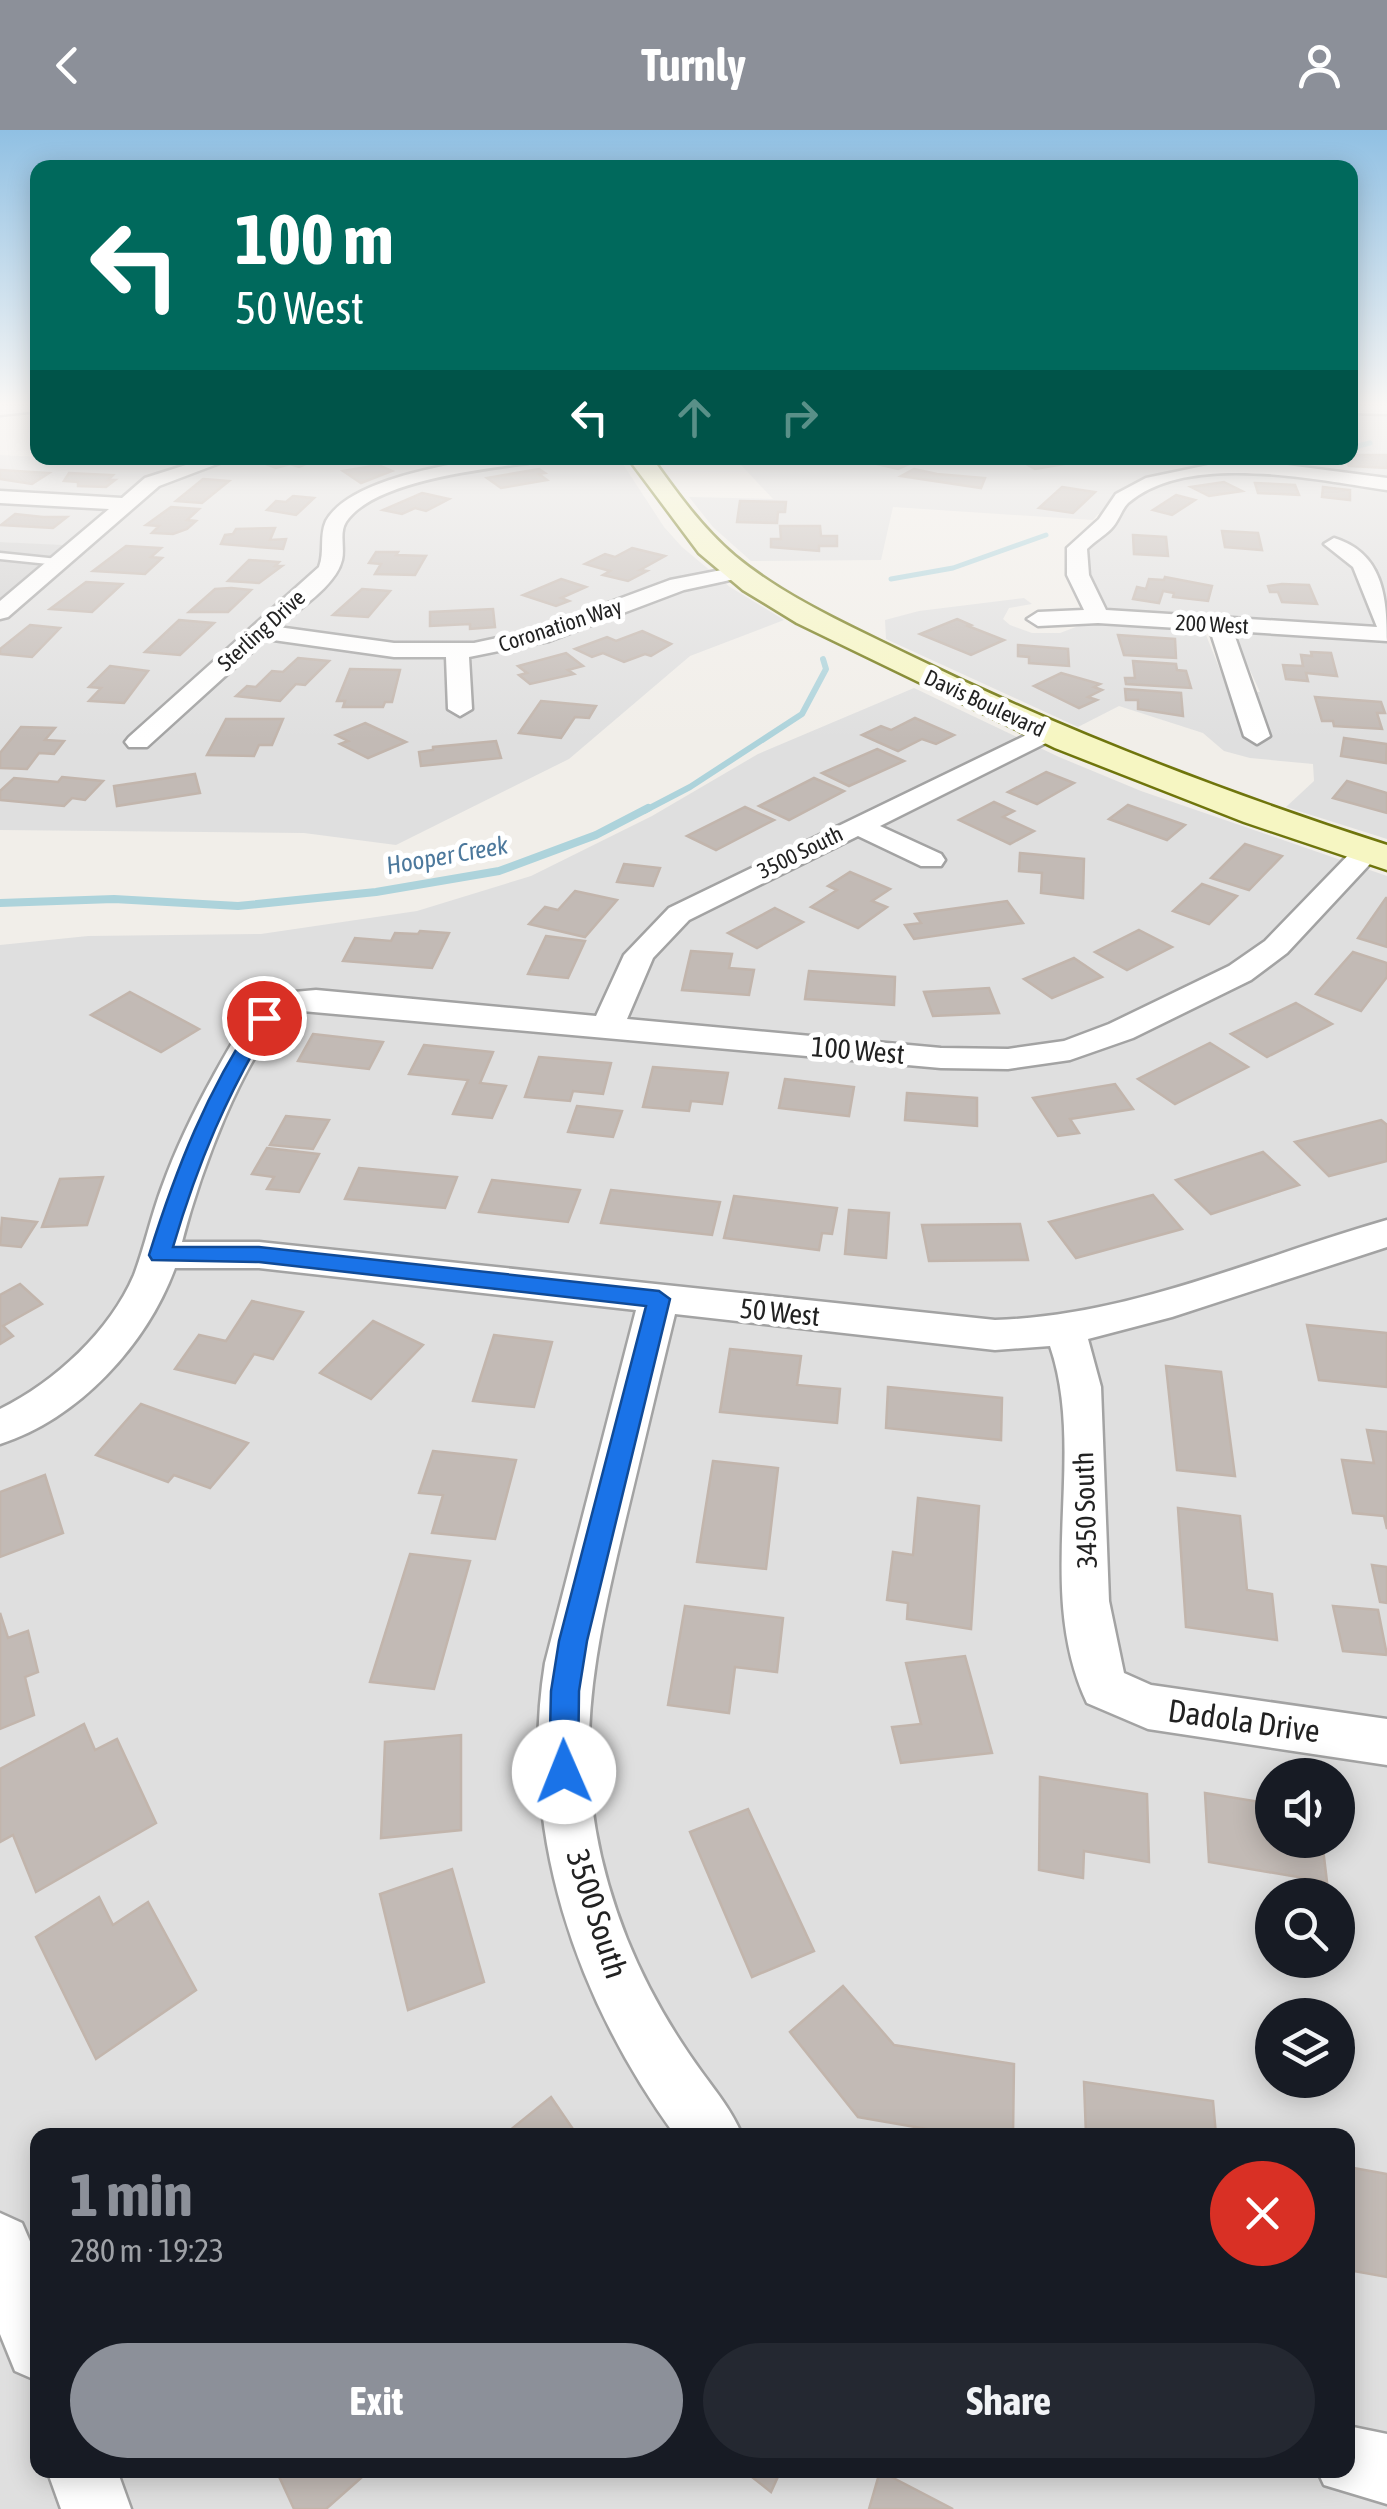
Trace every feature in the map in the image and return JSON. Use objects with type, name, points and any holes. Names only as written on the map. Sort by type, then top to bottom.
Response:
[{"type":"street","points":[[0,612],[111,517]]},
{"type":"street","name":"Sterling Drive","points":[[138,742],[332,565],[334,528],[344,517]]},
{"type":"street","name":"Davis Boulevard","points":[[682,517],[738,573],[806,615],[1047,733],[1193,792],[1378,854]]},
{"type":"street","points":[[1098,616],[1079,580],[1076,552],[1110,517]]},
{"type":"street","points":[[1334,544],[1362,564],[1387,625]]},
{"type":"street","name":"Coronation Way","points":[[260,631],[394,650],[457,652],[526,640],[678,585],[738,573]]},
{"type":"street","name":"200 West","points":[[1038,619],[1098,616],[1387,634]]},
{"type":"street","points":[[1220,625],[1257,736]]},
{"type":"street","points":[[457,652],[460,709]]},
{"type":"street","name":"3500 South","points":[[606,1028],[639,955],[665,924],[696,904],[1047,733]]},
{"type":"street","points":[[856,825],[932,860]]},
{"type":"street","name":"100 West","points":[[160,1255],[188,1164],[222,1090],[264,1018],[283,1001],[316,1000],[974,1060],[1070,1050],[1122,1031],[1263,959],[1378,854]]},
{"type":"street","name":"50 West","points":[[160,1255],[259,1255],[995,1336],[1064,1332],[1121,1319],[1387,1233]]},
{"type":"street","points":[[0,1428],[56,1395],[88,1366],[137,1306],[160,1255]]},
{"type":"street","name":"3500 South","points":[[659,1299],[576,1628],[565,1691],[562,1744],[575,1858],[592,1919],[632,2012],[700,2120]]},
{"type":"street","name":"3450 South","points":[[1064,1332],[1076,1356],[1081,1379],[1088,1623],[1104,1688]]},
{"type":"street","name":"Dadola Drive","points":[[1104,1688],[1148,1707],[1387,1742]]},
{"type":"street","points":[[0,2245],[30,2326]]},
{"type":"street","points":[[1355,2463],[1387,2468]]},
{"type":"street","points":[[85,2478],[96,2509]]},
{"type":"lane","points":[[0,556],[58,562]]},
{"type":"shaded area","points":[[0,517],[657,517],[682,547],[730,587],[784,620],[690,656],[569,759],[396,845],[304,833],[0,830],[0,598],[62,546],[0,542]]},
{"type":"shaded area","points":[[705,517],[891,517],[881,560],[751,561]]},
{"type":"shaded area","points":[[1047,517],[1095,517],[1093,520]]},
{"type":"shaded area","points":[[1120,517],[1387,517],[1387,628],[1108,611],[1090,582],[1088,551]]},
{"type":"shaded area","points":[[0,542],[63,545],[0,598]]},
{"type":"shaded area","points":[[1024,598],[1032,604],[1009,608],[1003,619],[1032,633],[1060,633],[1089,622],[1201,631],[1228,690],[1260,692],[1241,651],[1238,636],[1242,633],[1387,640],[1387,839],[1286,807],[1314,781],[1313,764],[1250,758],[1224,751],[1203,733],[1119,706],[1078,727],[886,639],[885,620],[919,611]]},
{"type":"shaded area","points":[[914,688],[1141,791],[1387,876],[1387,2509],[0,2509],[0,945],[88,936],[261,934],[417,911],[531,876],[652,816],[758,754]]},
{"type":"building","points":[[11,517],[67,517],[53,528],[1,525]]},
{"type":"building","points":[[157,517],[190,517],[187,520],[196,521],[173,534],[152,533],[159,526],[146,525]]},
{"type":"building","points":[[738,517],[778,517],[777,523],[737,522]]},
{"type":"building","points":[[780,526],[820,526],[821,536],[837,536],[837,546],[819,546],[819,551],[771,547],[771,539],[781,539]]},
{"type":"building","points":[[275,528],[270,540],[286,539],[283,549],[221,544],[225,535],[236,529]]},
{"type":"building","points":[[1222,531],[1258,533],[1262,550],[1225,547]]},
{"type":"building","points":[[1133,535],[1166,537],[1168,556],[1134,554]]},
{"type":"building","points":[[126,546],[161,548],[151,557],[162,558],[145,574],[93,571]]},
{"type":"building","points":[[632,548],[665,556],[628,581],[603,575],[610,571],[585,564],[605,554],[615,557]]},
{"type":"building","points":[[376,552],[426,556],[415,575],[375,574],[381,564],[369,563]]},
{"type":"building","points":[[249,560],[279,562],[275,566],[282,566],[259,583],[228,581]]},
{"type":"building","points":[[1165,577],[1212,586],[1208,601],[1173,597],[1174,593],[1163,591],[1159,603],[1133,599],[1137,587],[1146,589],[1149,579]]},
{"type":"building","points":[[561,579],[586,587],[561,598],[569,601],[556,606],[523,595]]},
{"type":"building","points":[[86,582],[122,584],[92,612],[50,609]]},
{"type":"building","points":[[1309,585],[1317,604],[1282,602],[1278,592],[1270,592],[1268,586]]},
{"type":"building","points":[[215,589],[251,590],[228,612],[189,612]]},
{"type":"building","points":[[362,589],[390,591],[368,617],[333,615]]},
{"type":"building","points":[[493,609],[495,627],[430,626],[430,612]]},
{"type":"building","points":[[957,619],[1004,640],[971,655],[920,634]]},
{"type":"building","points":[[179,620],[214,623],[180,655],[145,652]]},
{"type":"building","points":[[30,625],[60,628],[32,657],[0,654],[0,649]]},
{"type":"building","points":[[642,631],[671,644],[651,656],[645,654],[624,662],[603,653],[592,657],[575,649],[607,637],[616,641]]},
{"type":"building","points":[[1118,635],[1175,639],[1176,658],[1124,655]]},
{"type":"building","points":[[1018,645],[1068,649],[1069,666],[1029,663],[1029,657],[1018,656]]},
{"type":"building","points":[[1311,652],[1331,653],[1337,676],[1306,673],[1308,681],[1286,679],[1283,665],[1303,666],[1301,655],[1312,656]]},
{"type":"building","points":[[566,653],[583,666],[568,670],[574,674],[530,684],[519,675],[527,673],[518,666]]},
{"type":"building","points":[[298,658],[329,661],[305,685],[296,684],[280,701],[236,696],[247,686],[256,687],[272,671],[283,672]]},
{"type":"building","points":[[1133,661],[1176,664],[1177,670],[1186,671],[1191,688],[1126,684],[1125,678],[1135,678]]},
{"type":"building","points":[[110,666],[148,671],[124,703],[89,701],[101,688],[89,687]]},
{"type":"building","points":[[350,669],[400,670],[392,702],[385,702],[383,707],[343,707],[345,701],[337,701]]},
{"type":"building","points":[[1061,673],[1100,684],[1094,687],[1102,690],[1088,697],[1097,700],[1079,708],[1034,686]]},
{"type":"building","points":[[1125,689],[1181,693],[1183,716],[1138,709],[1138,700],[1126,700]]},
{"type":"building","points":[[1315,697],[1381,702],[1385,713],[1377,713],[1382,729],[1334,726],[1333,721],[1322,721]]},
{"type":"building","points":[[541,701],[596,706],[589,718],[575,717],[561,738],[519,733]]},
{"type":"building","points":[[915,718],[954,735],[936,744],[922,739],[898,751],[862,735],[881,726],[891,730]]},
{"type":"building","points":[[226,719],[283,719],[272,745],[259,745],[254,756],[207,755]]},
{"type":"building","points":[[365,723],[406,742],[368,758],[340,744],[348,741],[336,735]]},
{"type":"building","points":[[21,727],[55,728],[45,740],[64,741],[54,754],[39,753],[27,769],[0,768],[0,753]]},
{"type":"building","points":[[1344,738],[1387,744],[1386,763],[1341,756]]},
{"type":"building","points":[[496,741],[501,758],[421,766],[419,752],[433,747]]},
{"type":"building","points":[[877,749],[904,761],[849,786],[822,773]]},
{"type":"building","points":[[1046,772],[1074,783],[1037,804],[1008,792]]},
{"type":"building","points":[[195,774],[200,793],[117,806],[114,786]]},
{"type":"building","points":[[62,777],[103,781],[85,800],[72,798],[64,806],[0,800],[0,791],[14,778],[58,782]]},
{"type":"building","points":[[814,778],[844,791],[789,820],[759,806]]},
{"type":"building","points":[[1347,781],[1387,793],[1387,813],[1333,798]]},
{"type":"building","points":[[994,802],[1014,811],[1003,817],[1034,831],[1010,844],[959,820]]},
{"type":"building","points":[[1128,805],[1185,825],[1167,840],[1109,819]]},
{"type":"building","points":[[745,807],[774,820],[716,850],[687,836]]},
{"type":"building","points":[[1245,844],[1282,856],[1249,890],[1211,878]]},
{"type":"building","points":[[1020,853],[1084,859],[1083,898],[1041,893],[1042,873],[1019,871]]},
{"type":"building","points":[[624,864],[660,868],[653,886],[617,882]]},
{"type":"building","points":[[850,872],[890,889],[872,901],[887,907],[858,928],[811,907],[837,890],[828,886]]},
{"type":"building","points":[[1202,884],[1237,896],[1209,924],[1173,911]]},
{"type":"building","points":[[575,891],[617,900],[585,937],[529,924],[545,907],[558,910]]},
{"type":"building","points":[[1387,898],[1387,947],[1358,938]]},
{"type":"building","points":[[1007,901],[1023,923],[914,939],[905,925],[921,923],[915,914]]},
{"type":"building","points":[[775,908],[803,922],[757,948],[728,933]]},
{"type":"building","points":[[1139,930],[1172,947],[1127,970],[1095,952]]},
{"type":"building","points":[[395,933],[449,933],[432,968],[343,961],[355,938],[391,941]]},
{"type":"building","points":[[546,936],[585,941],[568,978],[528,974]]},
{"type":"building","points":[[691,951],[732,954],[729,968],[754,970],[749,995],[682,990]]},
{"type":"building","points":[[1353,952],[1387,963],[1387,977],[1361,1011],[1316,994]]},
{"type":"building","points":[[1074,958],[1102,977],[1052,998],[1024,979]]},
{"type":"building","points":[[809,971],[895,977],[894,1005],[805,999]]},
{"type":"building","points":[[989,988],[999,1013],[933,1016],[924,992]]},
{"type":"building","points":[[130,992],[199,1029],[161,1052],[91,1015]]},
{"type":"building","points":[[1296,1003],[1332,1024],[1267,1057],[1231,1034]]},
{"type":"building","points":[[313,1034],[383,1042],[369,1069],[298,1061]]},
{"type":"building","points":[[1210,1043],[1248,1067],[1175,1104],[1138,1079]]},
{"type":"building","points":[[424,1045],[493,1052],[480,1083],[506,1086],[492,1118],[453,1114],[468,1080],[409,1074]]},
{"type":"building","points":[[539,1057],[611,1063],[603,1094],[573,1091],[570,1101],[525,1097]]},
{"type":"building","points":[[653,1067],[728,1073],[722,1104],[691,1101],[689,1111],[643,1107]]},
{"type":"building","points":[[785,1079],[854,1087],[849,1116],[779,1108]]},
{"type":"building","points":[[1115,1084],[1133,1109],[1070,1119],[1079,1133],[1058,1136],[1033,1098]]},
{"type":"building","points":[[907,1093],[977,1098],[977,1126],[905,1120]]},
{"type":"building","points":[[577,1106],[622,1111],[613,1137],[568,1132]]},
{"type":"building","points":[[286,1116],[329,1120],[313,1149],[270,1145]]},
{"type":"building","points":[[1381,1120],[1387,1125],[1387,1161],[1329,1176],[1295,1142]]},
{"type":"building","points":[[267,1148],[319,1154],[299,1192],[267,1189],[274,1177],[252,1174]]},
{"type":"building","points":[[1263,1152],[1299,1185],[1211,1214],[1176,1180]]},
{"type":"building","points":[[359,1168],[457,1177],[445,1208],[345,1199]]},
{"type":"building","points":[[103,1177],[87,1225],[42,1227],[60,1179]]},
{"type":"building","points":[[492,1180],[580,1190],[568,1222],[479,1212]]},
{"type":"building","points":[[611,1190],[720,1202],[712,1235],[601,1223]]},
{"type":"building","points":[[1153,1195],[1182,1229],[1076,1258],[1049,1222]]},
{"type":"building","points":[[734,1196],[837,1208],[832,1234],[822,1233],[819,1250],[724,1238]]},
{"type":"building","points":[[849,1210],[889,1213],[886,1258],[845,1254]]},
{"type":"building","points":[[2,1218],[37,1222],[21,1247],[0,1245]]},
{"type":"building","points":[[1020,1224],[1028,1260],[929,1261],[922,1225]]},
{"type":"building","points":[[20,1284],[42,1304],[3,1326],[13,1336],[0,1344],[0,1295]]},
{"type":"building","points":[[252,1301],[303,1312],[273,1359],[254,1354],[235,1383],[175,1369],[199,1335],[226,1341]]},
{"type":"building","points":[[373,1321],[423,1345],[371,1399],[320,1373]]},
{"type":"building","points":[[1307,1325],[1387,1333],[1387,1387],[1319,1380]]},
{"type":"building","points":[[494,1335],[552,1342],[534,1407],[473,1401]]},
{"type":"building","points":[[730,1349],[801,1356],[797,1385],[840,1389],[837,1423],[720,1412]]},
{"type":"building","points":[[1166,1366],[1221,1372],[1235,1476],[1177,1470]]},
{"type":"building","points":[[888,1387],[1002,1398],[1001,1440],[886,1428]]},
{"type":"building","points":[[141,1404],[248,1443],[210,1488],[174,1475],[168,1482],[96,1455]]},
{"type":"building","points":[[1367,1430],[1387,1432],[1387,1529],[1384,1516],[1353,1513],[1342,1460],[1374,1463]]},
{"type":"building","points":[[433,1451],[516,1460],[495,1539],[432,1533],[443,1495],[419,1493]]},
{"type":"building","points":[[713,1461],[778,1468],[766,1569],[697,1562]]},
{"type":"building","points":[[45,1475],[63,1533],[0,1557],[0,1492]]},
{"type":"building","points":[[918,1498],[979,1506],[971,1629],[907,1619],[908,1603],[887,1600],[893,1552],[913,1555]]},
{"type":"building","points":[[1178,1508],[1240,1516],[1247,1590],[1272,1594],[1277,1640],[1186,1627]]},
{"type":"building","points":[[410,1554],[470,1561],[434,1689],[370,1682]]},
{"type":"building","points":[[1372,1565],[1387,1567],[1387,1603],[1380,1602]]},
{"type":"building","points":[[685,1606],[783,1618],[777,1672],[735,1667],[729,1713],[668,1705]]},
{"type":"building","points":[[1333,1606],[1378,1610],[1387,1655],[1343,1651]]},
{"type":"building","points":[[0,1613],[8,1638],[28,1631],[38,1672],[25,1677],[34,1715],[0,1729]]},
{"type":"building","points":[[965,1656],[992,1753],[901,1763],[892,1727],[921,1724],[906,1663]]},
{"type":"building","points":[[84,1724],[95,1750],[117,1739],[156,1823],[36,1892],[13,1835],[0,1842],[0,1769]]},
{"type":"building","points":[[461,1735],[461,1830],[381,1838],[385,1742]]},
{"type":"building","points":[[1040,1777],[1147,1794],[1149,1862],[1084,1851],[1083,1878],[1039,1870]]},
{"type":"building","points":[[1205,1793],[1255,1801],[1255,1858],[1324,1858],[1327,1878],[1303,1878],[1209,1862]]},
{"type":"building","points":[[748,1809],[814,1951],[752,1977],[690,1832]]},
{"type":"building","points":[[452,1869],[484,1982],[408,2010],[380,1894]]},
{"type":"building","points":[[99,1897],[113,1925],[148,1902],[196,1990],[96,2059],[36,1937]]},
{"type":"building","points":[[843,1986],[894,2045],[1014,2064],[1013,2128],[921,2128],[858,2117],[790,2032]]},
{"type":"building","points":[[1084,2082],[1213,2101],[1215,2128],[1086,2128]]},
{"type":"building","points":[[551,2097],[572,2128],[513,2128]]},
{"type":"building","points":[[1355,2168],[1387,2174],[1387,2277],[1355,2271]]},
{"type":"building","points":[[280,2478],[361,2478],[326,2509],[294,2509]]},
{"type":"building","points":[[753,2478],[777,2478],[771,2492]]},
{"type":"building","points":[[878,2478],[893,2478],[953,2509],[869,2509]]},
{"type":"waterway","name":"Hooper Creek","points":[[891,579],[953,568],[1046,535]]},
{"type":"waterway","name":"Hooper Creek","points":[[644,811],[690,787],[802,714],[826,669],[823,659]]},
{"type":"waterway","name":"Hooper Creek","points":[[0,903],[114,899],[238,906],[376,892],[499,871],[596,835],[648,808]]},
{"type":"route","points":[[264,1018],[222,1090],[188,1164],[160,1255],[259,1255],[659,1299],[578,1616],[565,1691],[564,1772]]}]
